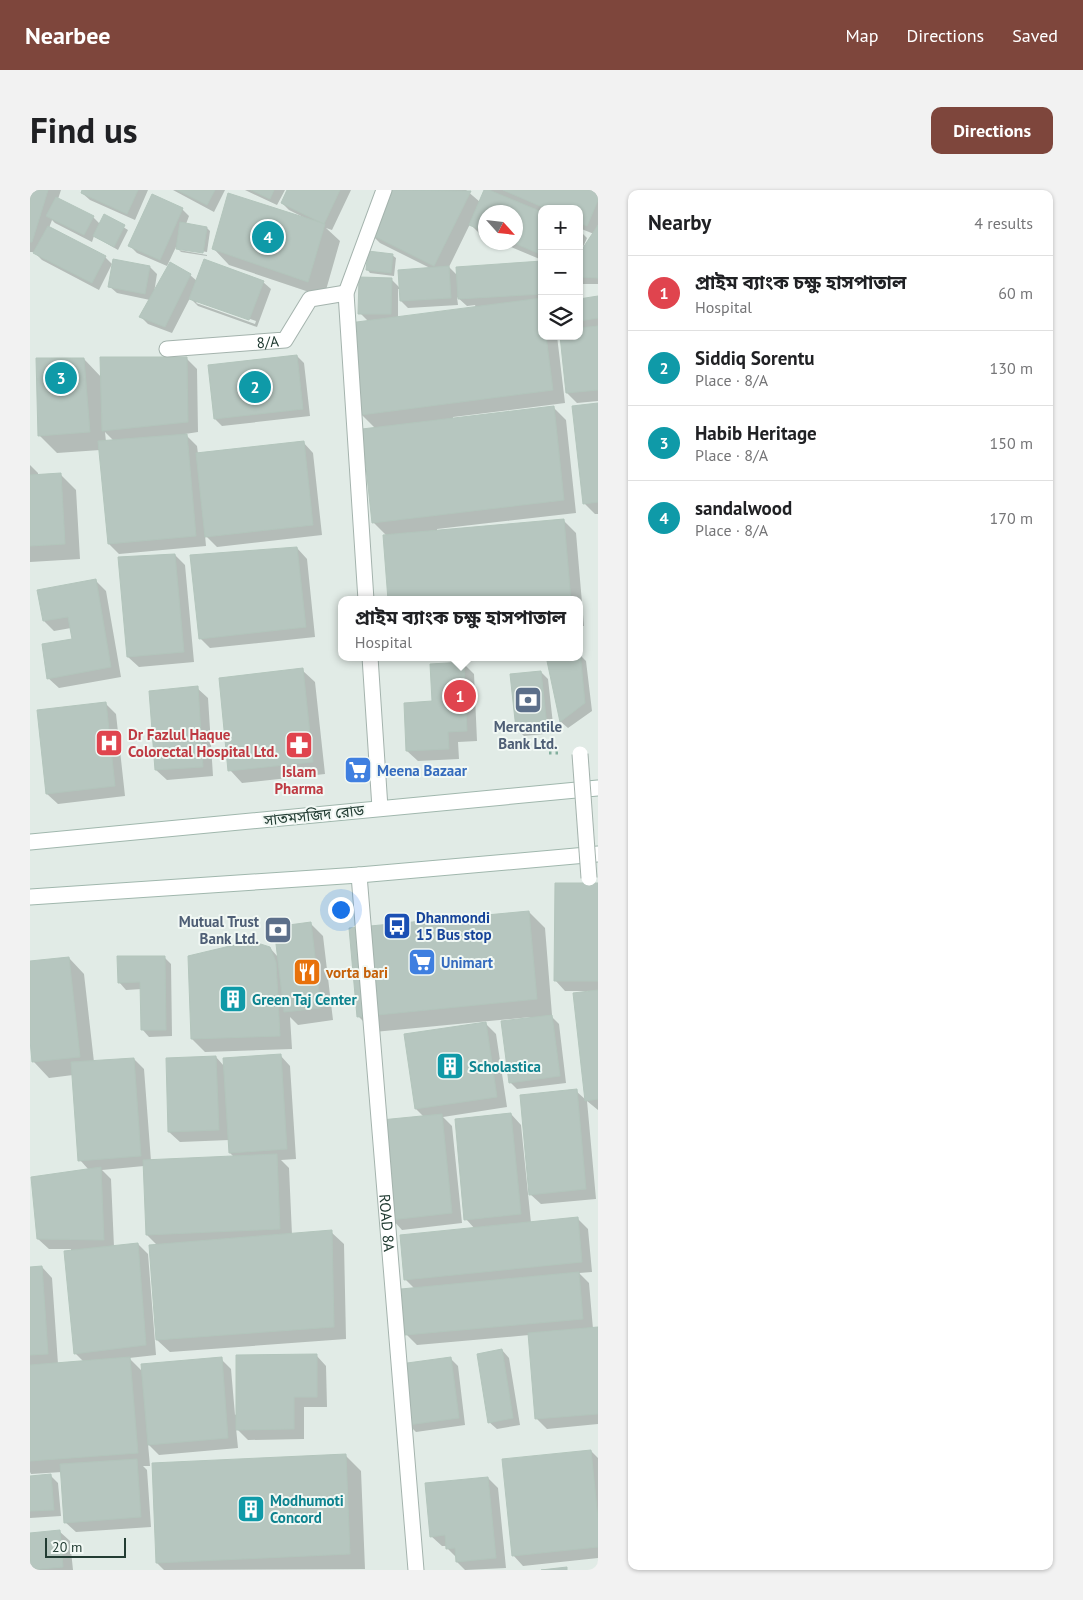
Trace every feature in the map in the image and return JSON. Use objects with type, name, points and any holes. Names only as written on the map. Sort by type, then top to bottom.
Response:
[{"type":"street","points":[[366,596],[346,293],[384,190]]},
{"type":"street","name":"8/A","points":[[168,349],[285,340],[310,299],[346,293]]},
{"type":"street","points":[[370,661],[380,808]]},
{"type":"street","points":[[580,754],[589,878]]},
{"type":"street","name":"সাতমসজিদ রোড","points":[[30,842],[598,788]]},
{"type":"street","points":[[30,897],[359,875],[598,854]]},
{"type":"street","name":"ROAD 8A","points":[[359,875],[416,1570]]},
{"type":"building","points":[[30,190],[48,190],[32,242],[30,242]]},
{"type":"building","points":[[82,190],[138,190],[127,214],[81,193]]},
{"type":"building","points":[[177,190],[215,190],[207,205]]},
{"type":"building","points":[[251,190],[274,190],[270,199]]},
{"type":"building","points":[[287,190],[340,190],[324,224],[281,203]]},
{"type":"building","points":[[389,190],[471,191],[434,266],[368,233]]},
{"type":"building","points":[[484,190],[489,190],[538,210],[538,253],[523,247],[523,205],[478,205],[478,229],[469,225]]},
{"type":"building","points":[[503,190],[598,190],[598,200],[587,226],[583,224],[583,205],[538,205]]},
{"type":"building","points":[[228,193],[325,224],[308,282],[212,249]]},
{"type":"building","points":[[152,194],[183,208],[160,260],[128,246]]},
{"type":"building","points":[[56,197],[94,216],[84,235],[46,216]]},
{"type":"building","points":[[104,214],[125,225],[114,247],[93,236]]},
{"type":"building","points":[[180,222],[207,227],[203,253],[176,249]]},
{"type":"building","points":[[598,225],[598,278],[583,277],[583,248]]},
{"type":"building","points":[[48,226],[106,256],[92,283],[33,253]]},
{"type":"building","points":[[368,251],[393,254],[391,273],[366,270]]},
{"type":"building","points":[[113,259],[150,266],[145,294],[108,287]]},
{"type":"building","points":[[204,259],[264,281],[249,320],[189,299]]},
{"type":"building","points":[[538,261],[538,294],[458,299],[456,267]]},
{"type":"building","points":[[170,262],[191,274],[165,327],[139,317]]},
{"type":"building","points":[[449,266],[451,298],[400,301],[398,270]]},
{"type":"building","points":[[359,277],[392,278],[391,314],[358,314]]},
{"type":"building","points":[[598,296],[598,318],[583,320],[583,298]]},
{"type":"building","points":[[538,299],[538,340],[547,340],[553,390],[361,415],[349,323]]},
{"type":"building","points":[[598,326],[598,390],[566,393],[560,340],[583,340],[583,328]]},
{"type":"building","points":[[297,355],[303,409],[214,419],[208,365]]},
{"type":"building","points":[[100,357],[187,357],[188,422],[102,431]]},
{"type":"building","points":[[36,358],[84,358],[90,432],[38,436]]},
{"type":"building","points":[[598,403],[598,502],[583,504],[572,406]]},
{"type":"building","points":[[554,406],[564,500],[372,523],[362,429]]},
{"type":"building","points":[[187,434],[196,536],[108,544],[98,441]]},
{"type":"building","points":[[304,441],[313,525],[205,537],[196,453]]},
{"type":"building","points":[[61,473],[65,544],[30,546],[30,475]]},
{"type":"building","points":[[564,519],[571,596],[388,596],[383,535]]},
{"type":"building","points":[[297,547],[306,627],[199,639],[190,555]]},
{"type":"building","points":[[175,554],[184,652],[127,657],[118,557]]},
{"type":"building","points":[[96,579],[111,667],[47,679],[42,644],[72,639],[68,617],[43,621],[37,590]]},
{"type":"building","points":[[547,661],[581,661],[585,703],[560,722]]},
{"type":"building","points":[[464,662],[467,731],[448,732],[449,749],[406,751],[404,703],[432,701],[430,664]]},
{"type":"building","points":[[303,668],[313,762],[228,771],[219,678]]},
{"type":"building","name":"Mercantile Bank Ltd.","points":[[541,671],[547,726],[516,729],[510,674]]},
{"type":"building","points":[[198,686],[203,767],[155,770],[149,691]]},
{"type":"building","points":[[106,702],[115,786],[46,794],[37,710]]},
{"type":"building","points":[[555,883],[598,883],[598,981],[554,981]]},
{"type":"building","points":[[529,911],[537,999],[357,1017],[349,928]]},
{"type":"building","points":[[311,922],[321,1008],[284,1012],[274,927]]},
{"type":"building","name":"Green Taj Center","points":[[251,941],[270,947],[276,962],[280,1036],[191,1039],[188,956]]},
{"type":"building","points":[[117,956],[165,956],[166,1030],[141,1030],[140,982],[118,983]]},
{"type":"building","points":[[69,957],[80,1057],[32,1062],[30,1040],[30,961]]},
{"type":"building","points":[[598,990],[598,1099],[585,1101],[573,993]]},
{"type":"building","points":[[552,1015],[560,1076],[509,1083],[501,1021]]},
{"type":"building","name":"Scholastica","points":[[486,1022],[497,1097],[415,1109],[404,1034]]},
{"type":"building","points":[[281,1054],[287,1149],[229,1153],[223,1058]]},
{"type":"building","points":[[216,1056],[219,1130],[168,1132],[166,1058]]},
{"type":"building","points":[[134,1058],[141,1156],[78,1161],[71,1062]]},
{"type":"building","points":[[577,1089],[586,1189],[529,1195],[520,1095]]},
{"type":"building","points":[[511,1113],[521,1214],[464,1220],[455,1119]]},
{"type":"building","points":[[442,1114],[452,1213],[391,1220],[381,1120]]},
{"type":"building","points":[[277,1154],[280,1229],[146,1235],[143,1160]]},
{"type":"building","points":[[101,1167],[104,1240],[37,1239],[31,1177]]},
{"type":"building","points":[[578,1217],[582,1262],[404,1280],[400,1235]]},
{"type":"building","points":[[332,1230],[334,1327],[156,1340],[149,1245]]},
{"type":"building","points":[[138,1243],[146,1345],[74,1354],[64,1251]]},
{"type":"building","points":[[42,1266],[48,1354],[30,1355],[30,1267]]},
{"type":"building","points":[[579,1272],[583,1319],[405,1335],[401,1289]]},
{"type":"building","points":[[598,1327],[598,1414],[535,1419],[528,1333]]},
{"type":"building","points":[[502,1349],[513,1418],[488,1423],[477,1354]]},
{"type":"building","points":[[317,1354],[317,1397],[294,1397],[294,1429],[236,1430],[236,1355]]},
{"type":"building","points":[[130,1357],[138,1453],[30,1461],[30,1365]]},
{"type":"building","points":[[222,1357],[228,1438],[148,1445],[141,1364]]},
{"type":"building","points":[[451,1357],[459,1418],[408,1425],[400,1364]]},
{"type":"building","points":[[591,1450],[598,1519],[598,1547],[512,1556],[502,1459]]},
{"type":"building","name":"Modhumoti Concord","points":[[346,1454],[350,1554],[156,1563],[152,1463]]},
{"type":"building","points":[[137,1459],[141,1517],[64,1523],[60,1464]]},
{"type":"building","points":[[51,1474],[54,1510],[30,1511],[30,1476]]},
{"type":"building","points":[[488,1477],[496,1558],[456,1562],[455,1548],[446,1549],[445,1535],[430,1537],[425,1483]]},
{"type":"building","points":[[60,1530],[63,1567],[30,1570],[30,1533]]},
{"type":"building","points":[[567,1567],[567,1570],[541,1570]]},
{"type":"place","name":"sandalwood","points":[[268,237]]},
{"type":"place","name":"Habib Heritage","points":[[61,378]]},
{"type":"place","name":"Siddiq Sorentu","points":[[255,387]]},
{"type":"place","name":"প্রাইম ব্যাংক চক্ষু হাসপাতাল","points":[[460,696]]},
{"type":"place","name":"Mercantile Bank Ltd.","points":[[528,700]]},
{"type":"place","name":"Dr Fazlul Haque Colorectal Hospital Ltd.","points":[[109,743]]},
{"type":"place","name":"Islam Pharma","points":[[299,745]]},
{"type":"place","name":"Meena Bazaar","points":[[358,770]]},
{"type":"place","name":"Dhanmondi 15 Bus stop","points":[[397,926]]},
{"type":"place","name":"Mutual Trust Bank Ltd.","points":[[278,930]]},
{"type":"place","name":"Unimart","points":[[422,962]]},
{"type":"place","name":"vorta bari","points":[[307,972]]},
{"type":"place","name":"Green Taj Center","points":[[233,999]]},
{"type":"place","name":"Scholastica","points":[[450,1066]]},
{"type":"place","name":"Modhumoti Concord","points":[[251,1509]]}]
